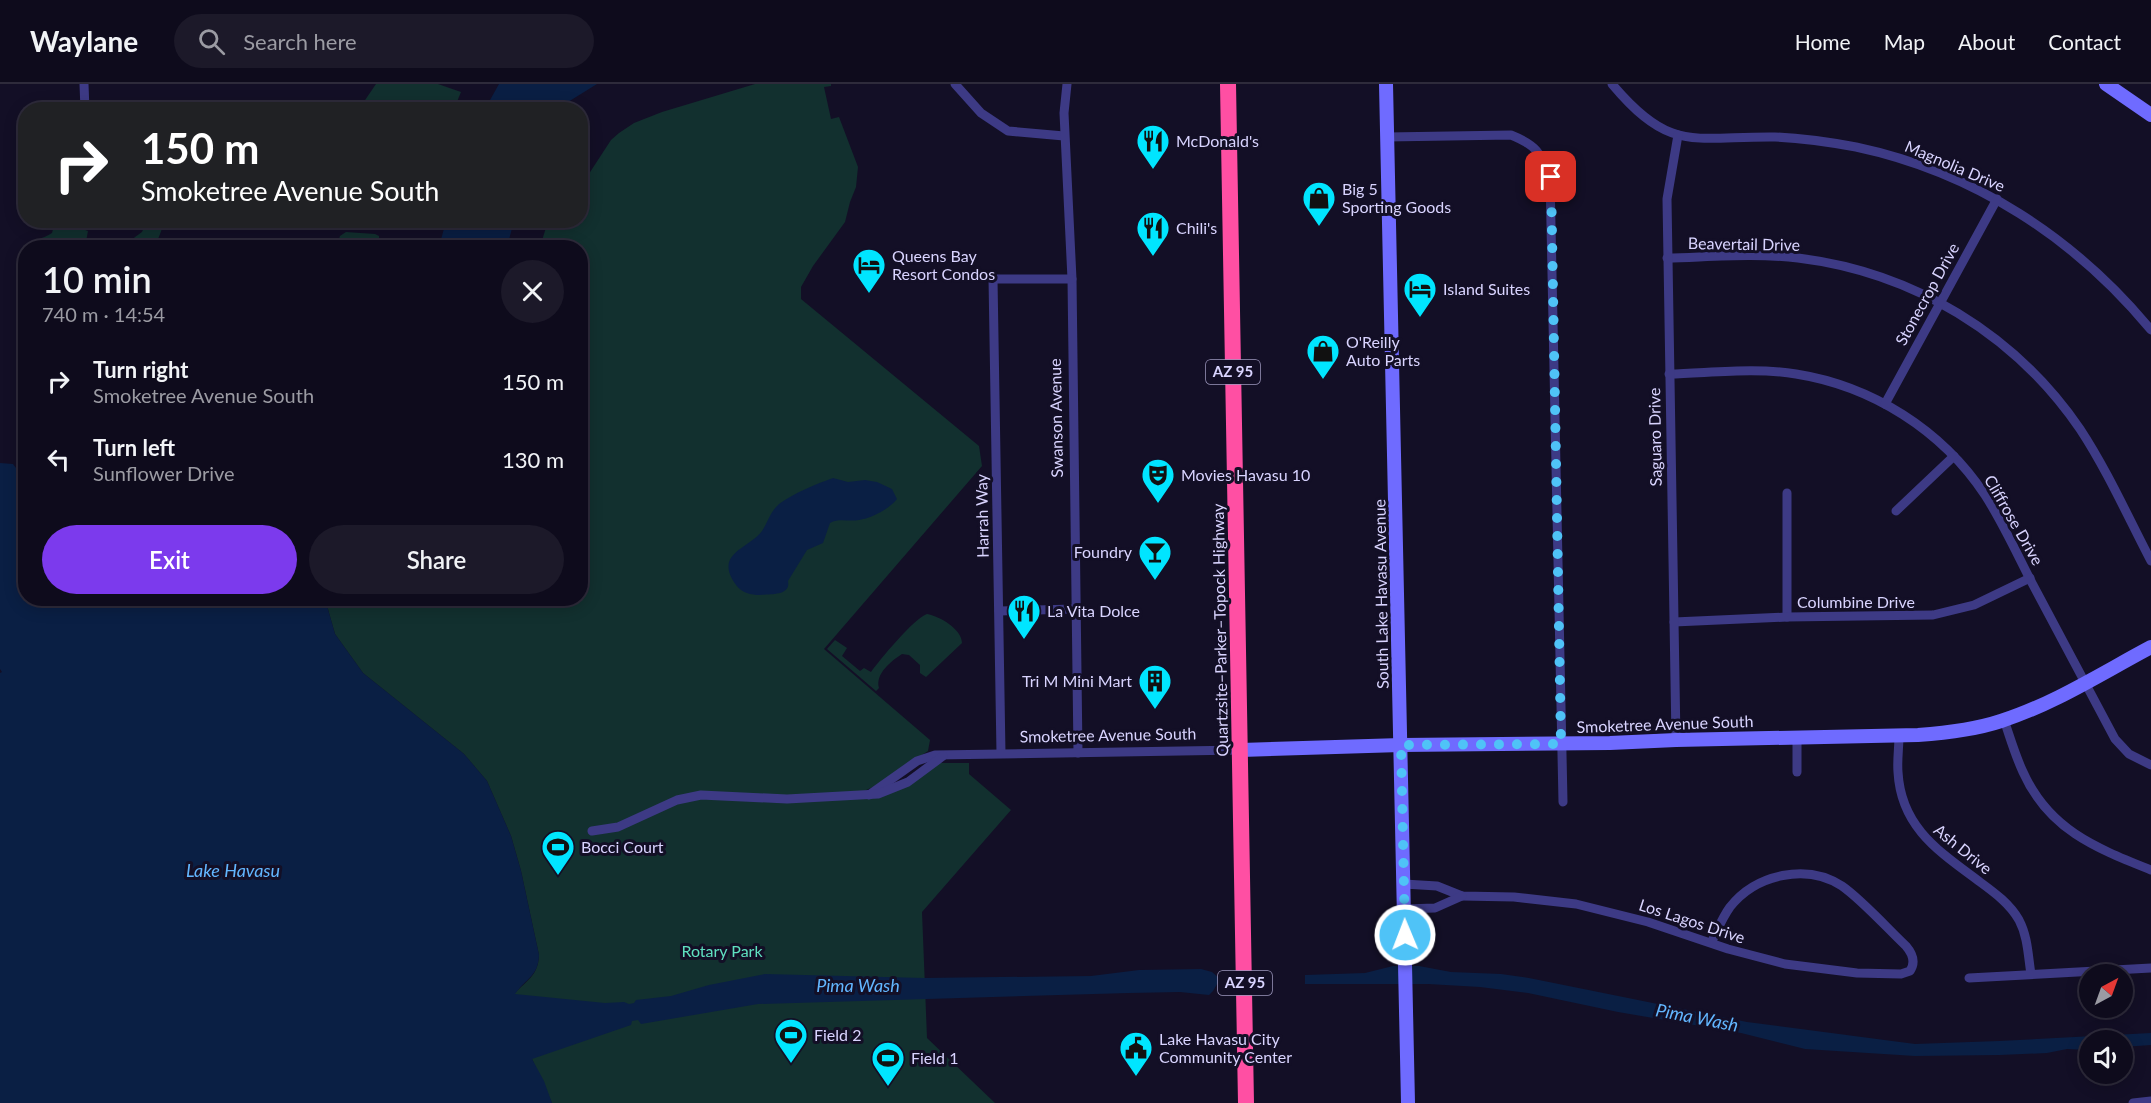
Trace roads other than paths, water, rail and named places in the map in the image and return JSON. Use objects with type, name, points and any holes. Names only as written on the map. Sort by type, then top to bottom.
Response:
[{"type":"highway","name":"Quartzsite–Parker–Topock Highway","points":[[1228,84],[1246,1103]]},
{"type":"main road","name":"South Lake Havasu Avenue","points":[[1386,84],[1408,1103]]},
{"type":"main road","points":[[2106,84],[2151,115]]},
{"type":"main road","name":"Smoketree Avenue South","points":[[1241,750],[1946,733],[1973,729],[2004,720],[2042,705],[2151,647]]},
{"type":"street","points":[[84,84],[85,102]]},
{"type":"street","points":[[86,102],[89,84]]},
{"type":"street","points":[[955,84],[981,113],[1008,130],[1064,136]]},
{"type":"street","name":"Swanson Avenue","points":[[1067,84],[1064,104],[1064,136],[1072,279],[1078,753]]},
{"type":"street","name":"Magnolia Drive","points":[[1612,84],[1643,117],[1678,135],[1703,140],[1775,137],[1855,147],[1933,170],[1997,199],[2073,250],[2110,284],[2151,330]]},
{"type":"street","points":[[1387,137],[1511,135],[1528,142],[1542,154],[1551,177],[1563,802]]},
{"type":"street","name":"Saguaro Drive","points":[[1676,740],[1667,199],[1678,135]]},
{"type":"street","name":"Stonecrop Drive","points":[[1885,404],[1997,199]]},
{"type":"street","name":"Beavertail Drive","points":[[1667,258],[1765,256],[1827,262],[1887,278],[1940,302],[1996,339],[2035,374],[2062,405],[2097,457],[2151,561]]},
{"type":"street","name":"Harrah Way","points":[[1001,753],[993,279],[1072,279]]},
{"type":"street","name":"Cliffrose Drive","points":[[1669,374],[1772,371],[1795,374],[1840,384],[1885,404],[1922,427],[1954,456],[1984,495],[2118,743],[2133,757],[2151,765]]},
{"type":"street","points":[[1896,511],[1954,456]]},
{"type":"street","points":[[1787,493],[1787,617]]},
{"type":"street","name":"Columbine Drive","points":[[1674,622],[1787,617],[1918,616],[1947,613],[1988,600],[2030,578]]},
{"type":"street","points":[[999,611],[1075,609]]},
{"type":"street","points":[[2004,720],[2028,784],[2051,815],[2087,843],[2151,870]]},
{"type":"street","name":"Ash Drive","points":[[1899,735],[1899,780],[1906,807],[1914,823],[1937,850],[2000,897],[2013,910],[2025,937],[2031,974]]},
{"type":"street","points":[[1797,737],[1797,772]]},
{"type":"street","name":"Smoketree Avenue South","points":[[592,831],[618,827],[677,800],[701,795],[787,799],[886,792],[908,782],[946,754],[1241,750]]},
{"type":"street","name":"Los Lagos Drive","points":[[1404,884],[1437,886],[1462,896],[1514,897],[1576,904],[1648,922],[1711,943],[1756,958],[1814,969],[1901,974],[1911,969],[1913,960],[1907,947],[1844,887],[1831,880],[1809,875],[1780,876],[1753,887],[1731,907],[1711,943]]},
{"type":"street","name":"Los Lagos Drive","points":[[1404,909],[1438,908],[1462,896]]},
{"type":"street","points":[[1969,978],[2151,968]]},
{"type":"street","points":[[2133,1103],[2151,1101]]},
{"type":"water","points":[[499,84],[597,84],[568,102],[489,102]]},
{"type":"water","points":[[444,228],[512,228],[509,240],[441,240]]},
{"type":"water","name":"Lake Havasu","points":[[0,463],[13,464],[18,471],[18,606],[327,606],[335,634],[363,673],[464,754],[487,781],[511,836],[539,955],[534,973],[515,994],[629,1004],[636,1000],[671,996],[709,985],[765,974],[924,978],[1091,976],[1139,970],[1201,969],[1212,972],[1220,979],[1209,995],[1180,992],[1129,993],[758,1004],[641,1024],[638,1020],[632,1021],[631,1025],[532,1059],[544,1081],[552,1103],[0,1103],[0,673],[2,672],[0,669]]},
{"type":"water","points":[[833,478],[848,482],[865,480],[877,482],[892,489],[897,499],[885,510],[869,517],[830,523],[823,543],[807,550],[783,592],[757,595],[738,588],[730,574],[729,566],[736,553],[762,531],[779,504],[812,486]]},
{"type":"water","name":"Pima Wash","points":[[1393,966],[1419,966],[1451,972],[1501,974],[1747,1022],[1915,1044],[2079,1037],[2079,1050],[2000,1055],[1915,1056],[1805,1049],[1741,1033],[1618,1012],[1528,993],[1428,984],[1305,984],[1305,975],[1365,973]]},
{"type":"water","points":[[2151,1033],[2151,1045],[2133,1046],[2133,1034]]},
{"type":"place","name":"McDonald's","points":[[1153,170]]},
{"type":"place","name":"Big 5 Sporting Goods","points":[[1319,227]]},
{"type":"place","name":"Chili's","points":[[1153,257]]},
{"type":"place","name":"Queens Bay Resort Condos","points":[[869,294]]},
{"type":"place","name":"Island Suites","points":[[1420,318]]},
{"type":"place","name":"O'Reilly Auto Parts","points":[[1323,380]]},
{"type":"place","name":"Movies Havasu 10","points":[[1158,504]]},
{"type":"place","name":"Foundry","points":[[1155,581]]},
{"type":"place","name":"La Vita Dolce","points":[[1024,640]]},
{"type":"place","name":"Tri M Mini Mart","points":[[1155,710]]},
{"type":"place","name":"Bocci Court","points":[[558,876]]},
{"type":"place","name":"Field 2","points":[[791,1064]]},
{"type":"place","name":"Lake Havasu City Community Center","points":[[1136,1077]]},
{"type":"place","name":"Field 1","points":[[888,1087]]},
{"type":"park label","name":"Rotary Park","points":[[722,951]]}]
